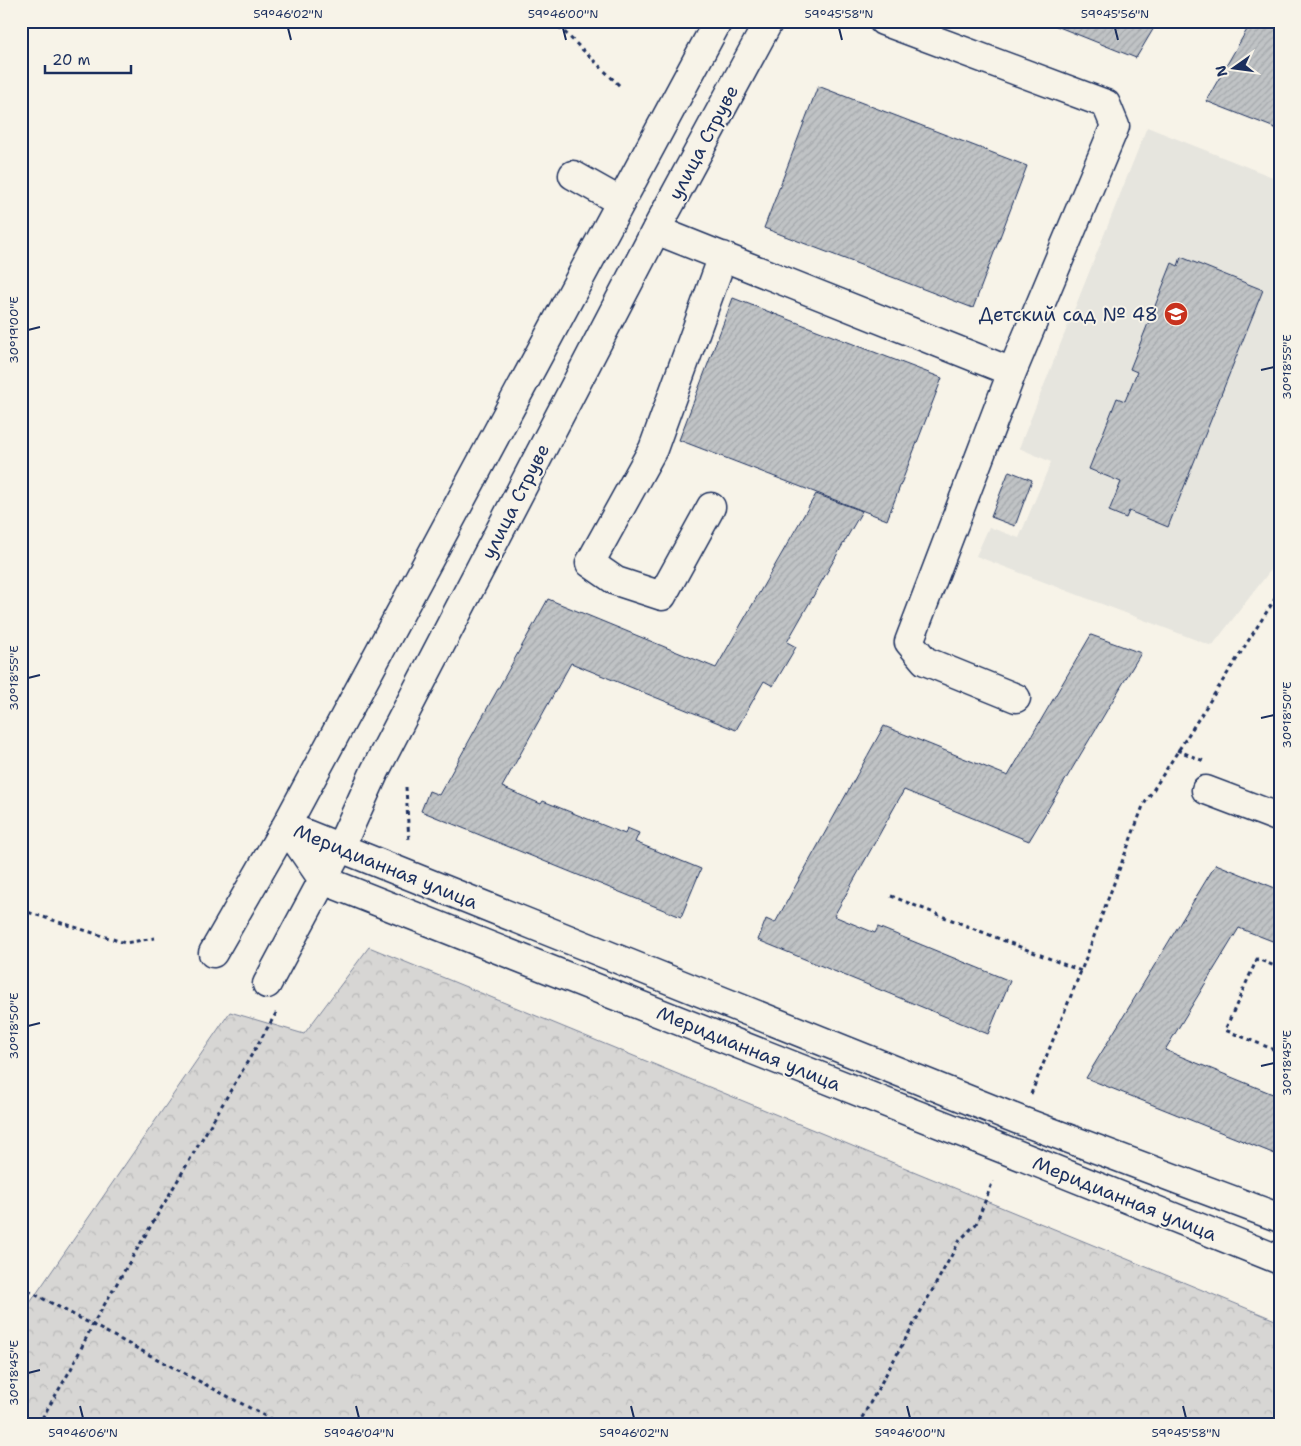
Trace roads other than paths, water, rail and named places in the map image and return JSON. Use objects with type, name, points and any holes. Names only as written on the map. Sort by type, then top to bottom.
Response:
[{"type":"street","points":[[212,953],[286,826],[718,21]]},
{"type":"street","name":"улица Струве","points":[[274,995],[323,880],[340,848],[375,771],[656,230],[769,21]]},
{"type":"street","points":[[883,21],[1106,104],[1115,126],[1012,372],[909,642],[925,661],[1016,698]]},
{"type":"street","points":[[573,176],[621,202]]},
{"type":"street","points":[[656,230],[1012,372]]},
{"type":"street","points":[[711,506],[662,596],[616,581],[590,563],[654,449],[723,256]]},
{"type":"street","points":[[1206,790],[1280,818]]},
{"type":"street","name":"Меридианная улица","points":[[286,826],[1019,1120],[1280,1218]]},
{"type":"street","name":"Меридианная улица","points":[[286,826],[323,880],[1280,1260]]},
{"type":"place","name":"Детский сад № 48","points":[[1176,314]]}]
